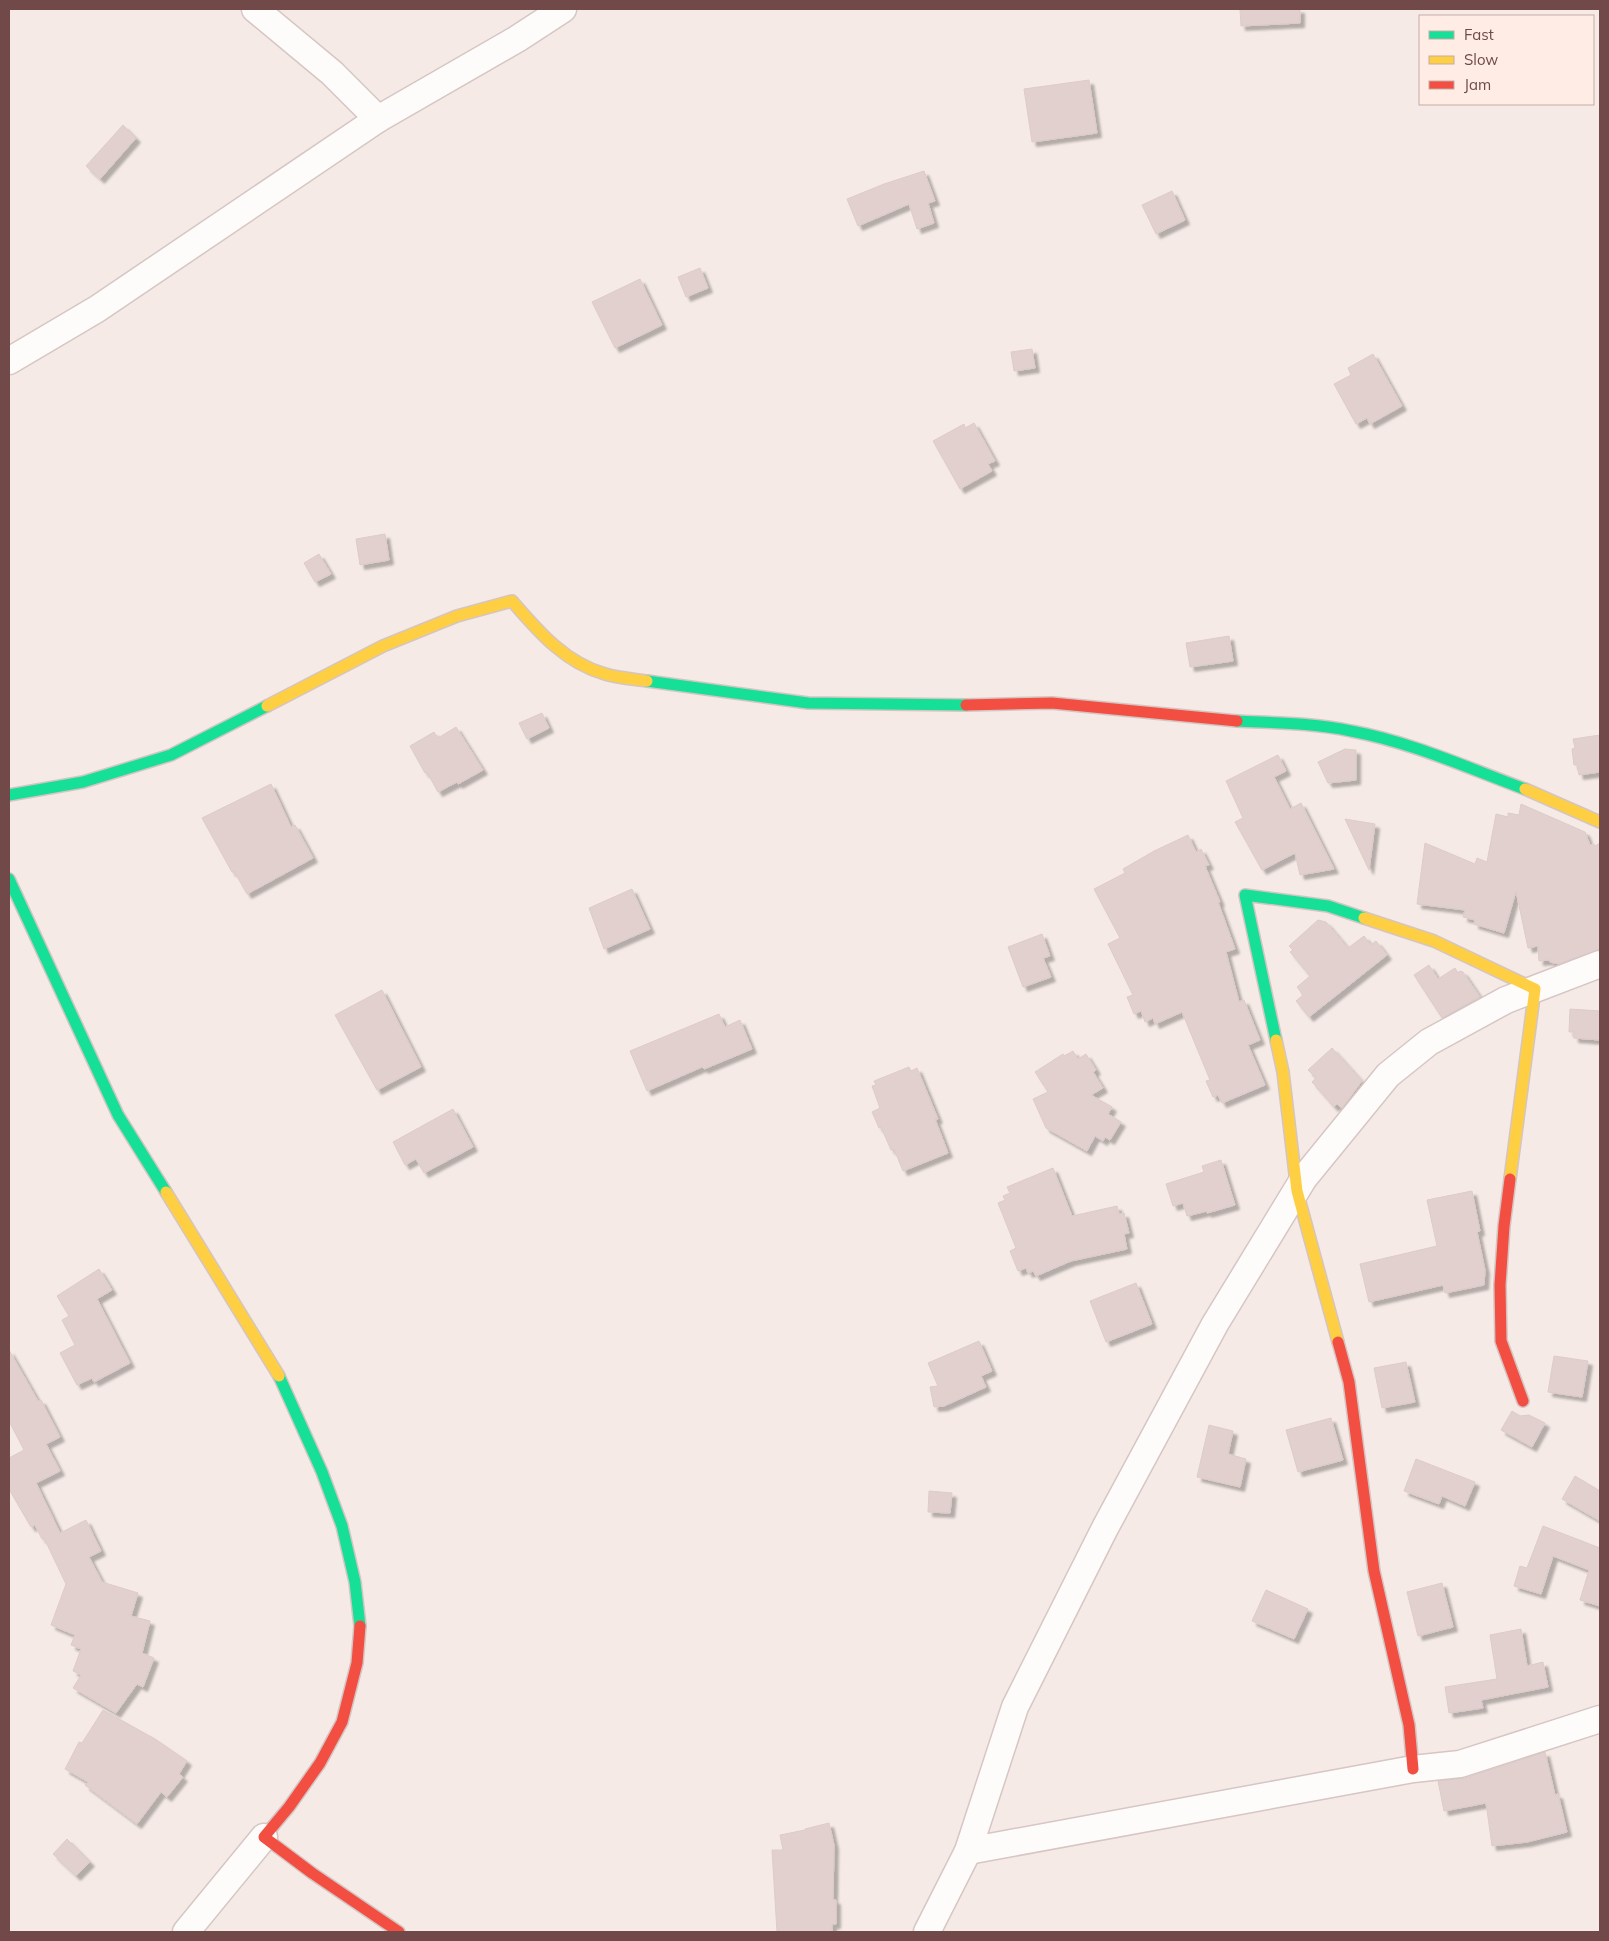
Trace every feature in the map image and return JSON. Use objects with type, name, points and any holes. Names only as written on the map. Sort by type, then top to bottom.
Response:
[{"type":"street","points":[[255,9],[332,73],[378,119]]},
{"type":"street","points":[[9,361],[97,309],[378,119],[517,39],[563,9]]},
{"type":"street","points":[[9,795],[84,782],[171,755],[383,646],[457,616],[512,601],[546,640],[586,669],[606,675],[808,703],[997,705],[1052,703],[1236,721],[1310,724],[1352,731],[1393,741],[1528,790],[1600,822]]},
{"type":"street","points":[[9,879],[118,1115],[277,1372],[322,1472],[342,1526],[355,1582],[360,1622],[357,1663],[342,1722],[320,1763],[289,1807],[186,1932]]},
{"type":"street","points":[[1413,1769],[1409,1725],[1374,1571],[1349,1382],[1297,1191],[1283,1072],[1245,895],[1328,906],[1434,941],[1535,989]]},
{"type":"street","points":[[927,1932],[968,1851],[1015,1706],[1105,1528],[1215,1324],[1310,1171],[1388,1076],[1429,1042],[1506,1000],[1600,964]]},
{"type":"street","points":[[1522,1401],[1501,1341],[1500,1285],[1504,1226],[1535,989]]},
{"type":"street","points":[[968,1851],[1413,1769],[1460,1764],[1600,1719]]},
{"type":"street","points":[[264,1837],[312,1873],[399,1932]]},
{"type":"building","points":[[1240,9],[1300,9],[1300,23],[1241,26]]},
{"type":"building","points":[[1089,80],[1097,133],[1032,142],[1024,89]]},
{"type":"building","points":[[123,125],[136,138],[100,179],[86,166]]},
{"type":"building","points":[[924,171],[935,201],[928,203],[934,223],[917,229],[909,204],[858,226],[847,199]]},
{"type":"building","points":[[1172,191],[1185,220],[1156,234],[1142,205]]},
{"type":"building","points":[[700,268],[708,288],[686,297],[678,277]]},
{"type":"building","points":[[640,279],[662,325],[615,348],[592,302]]},
{"type":"building","points":[[1032,349],[1035,368],[1014,371],[1011,352]]},
{"type":"building","points":[[1373,354],[1402,406],[1370,424],[1367,418],[1356,424],[1334,384],[1351,375],[1348,368]]},
{"type":"building","points":[[974,423],[995,461],[988,464],[992,471],[960,489],[933,441],[964,424],[965,428]]},
{"type":"building","points":[[385,534],[389,560],[360,565],[356,539]]},
{"type":"building","points":[[319,554],[331,574],[315,582],[304,563]]},
{"type":"building","points":[[1229,636],[1233,661],[1190,667],[1186,643]]},
{"type":"building","points":[[542,713],[549,728],[527,739],[519,723]]},
{"type":"building","points":[[456,727],[483,770],[458,784],[457,782],[438,792],[410,746],[434,732],[438,738]]},
{"type":"building","points":[[1600,735],[1600,772],[1579,775],[1577,765],[1574,765],[1572,749],[1575,748],[1573,739]]},
{"type":"building","points":[[1345,749],[1356,750],[1356,780],[1328,783],[1318,762]]},
{"type":"building","points":[[1278,755],[1286,771],[1274,777],[1290,809],[1301,803],[1334,869],[1300,875],[1295,853],[1262,870],[1235,822],[1243,818],[1226,781]]},
{"type":"building","points":[[271,784],[291,827],[295,825],[313,858],[247,894],[234,871],[232,872],[202,818]]},
{"type":"building","points":[[1521,804],[1585,832],[1590,845],[1593,844],[1595,846],[1600,843],[1600,949],[1559,964],[1550,962],[1550,960],[1539,961],[1538,946],[1528,948],[1516,891],[1504,933],[1474,924],[1475,920],[1463,917],[1465,910],[1417,904],[1425,843],[1475,864],[1477,858],[1487,862],[1496,814],[1508,817],[1508,813],[1519,815]]},
{"type":"building","points":[[1345,819],[1375,824],[1369,870]]},
{"type":"building","points":[[1188,835],[1196,852],[1201,849],[1209,865],[1205,866],[1220,902],[1218,902],[1235,949],[1226,952],[1239,1002],[1244,1000],[1260,1040],[1248,1045],[1265,1085],[1222,1103],[1218,1095],[1213,1097],[1206,1081],[1210,1080],[1182,1012],[1155,1024],[1153,1018],[1145,1022],[1141,1011],[1134,1014],[1127,997],[1133,995],[1108,944],[1120,938],[1094,889],[1125,873],[1123,869],[1154,851]]},
{"type":"building","points":[[632,889],[650,929],[604,949],[589,908]]},
{"type":"building","points":[[1318,920],[1326,922],[1348,948],[1364,936],[1371,945],[1376,941],[1387,955],[1309,1017],[1296,1001],[1303,995],[1297,987],[1310,976],[1290,952],[1293,950],[1289,946]]},
{"type":"building","points":[[1042,934],[1050,956],[1043,958],[1051,977],[1023,987],[1008,947]]},
{"type":"building","points":[[1429,965],[1438,979],[1455,968],[1458,973],[1460,971],[1463,972],[1480,997],[1442,1018],[1414,975]]},
{"type":"building","points":[[382,990],[421,1067],[377,1090],[335,1015]]},
{"type":"building","points":[[1570,1009],[1600,1011],[1600,1040],[1574,1038],[1574,1032],[1569,1032]]},
{"type":"building","points":[[719,1014],[725,1027],[740,1020],[752,1049],[704,1069],[702,1067],[647,1091],[630,1051]]},
{"type":"building","points":[[1332,1048],[1362,1081],[1342,1108],[1337,1104],[1334,1107],[1312,1082],[1316,1078],[1308,1070]]},
{"type":"building","points":[[1073,1051],[1078,1059],[1086,1054],[1096,1070],[1093,1072],[1103,1088],[1091,1095],[1112,1107],[1108,1114],[1121,1122],[1110,1140],[1105,1137],[1103,1141],[1095,1136],[1087,1151],[1046,1128],[1033,1099],[1048,1092],[1035,1072],[1063,1054],[1064,1056]]},
{"type":"building","points":[[909,1067],[911,1071],[917,1068],[938,1119],[935,1119],[948,1153],[903,1171],[894,1149],[891,1150],[872,1112],[880,1108],[872,1086],[876,1085],[874,1081]]},
{"type":"building","points":[[453,1109],[473,1147],[424,1173],[416,1159],[405,1165],[393,1142]]},
{"type":"building","points":[[1221,1160],[1235,1205],[1207,1213],[1207,1211],[1187,1216],[1183,1203],[1173,1206],[1166,1184],[1204,1172],[1202,1166]]},
{"type":"building","points":[[1053,1168],[1072,1216],[1117,1206],[1119,1214],[1124,1213],[1129,1233],[1124,1234],[1127,1249],[1071,1261],[1036,1276],[1033,1271],[1028,1273],[1026,1268],[1018,1271],[1010,1251],[1016,1248],[998,1203],[1005,1200],[1003,1196],[1010,1193],[1007,1187]]},
{"type":"building","points":[[1472,1191],[1480,1231],[1477,1232],[1485,1270],[1484,1285],[1445,1293],[1443,1285],[1369,1302],[1360,1264],[1437,1246],[1427,1200]]},
{"type":"building","points":[[99,1269],[112,1290],[97,1299],[130,1363],[94,1382],[92,1378],[77,1385],[60,1353],[75,1345],[62,1320],[69,1316],[57,1296]]},
{"type":"building","points":[[1136,1283],[1152,1324],[1106,1342],[1090,1301]]},
{"type":"building","points":[[979,1341],[992,1371],[981,1376],[986,1387],[944,1406],[934,1407],[930,1387],[938,1386],[928,1363]]},
{"type":"building","points":[[9,1350],[38,1401],[41,1400],[60,1437],[46,1444],[60,1471],[36,1483],[60,1533],[86,1520],[101,1551],[89,1557],[102,1582],[138,1593],[131,1616],[150,1621],[142,1653],[154,1658],[143,1687],[137,1684],[116,1713],[73,1688],[81,1675],[73,1671],[81,1649],[71,1645],[75,1635],[51,1625],[66,1584],[44,1538],[42,1539],[35,1525],[31,1527],[9,1489],[9,1458],[24,1450],[9,1421]]},
{"type":"building","points":[[1554,1356],[1588,1361],[1582,1397],[1548,1392]]},
{"type":"building","points":[[1406,1362],[1415,1402],[1382,1408],[1374,1368]]},
{"type":"building","points":[[1512,1411],[1520,1416],[1529,1415],[1545,1423],[1532,1447],[1501,1430]]},
{"type":"building","points":[[1331,1418],[1343,1460],[1298,1472],[1286,1430]]},
{"type":"building","points":[[1209,1425],[1233,1431],[1228,1454],[1246,1459],[1240,1487],[1197,1477]]},
{"type":"building","points":[[1416,1459],[1475,1482],[1465,1506],[1442,1496],[1439,1504],[1404,1491]]},
{"type":"building","points":[[1575,1476],[1600,1491],[1600,1521],[1562,1499]]},
{"type":"building","points":[[929,1491],[952,1493],[950,1513],[928,1512]]},
{"type":"building","points":[[1543,1526],[1600,1548],[1600,1606],[1580,1600],[1589,1570],[1553,1556],[1541,1594],[1514,1586],[1520,1566],[1527,1568]]},
{"type":"building","points":[[1442,1583],[1453,1627],[1418,1636],[1407,1592]]},
{"type":"building","points":[[1266,1590],[1308,1609],[1294,1639],[1252,1621]]},
{"type":"building","points":[[1521,1629],[1527,1666],[1543,1662],[1548,1687],[1481,1700],[1483,1708],[1449,1713],[1445,1687],[1497,1679],[1490,1635]]},
{"type":"building","points":[[103,1710],[155,1739],[187,1761],[179,1774],[183,1777],[167,1797],[161,1792],[137,1824],[85,1785],[88,1782],[65,1769],[79,1742],[82,1743]]},
{"type":"building","points":[[1545,1752],[1555,1795],[1558,1794],[1567,1832],[1527,1842],[1492,1846],[1486,1803],[1444,1811],[1438,1781],[1465,1778]]},
{"type":"building","points":[[829,1823],[834,1845],[833,1900],[836,1900],[836,1924],[832,1924],[832,1932],[777,1932],[772,1850],[783,1850],[780,1835]]},
{"type":"building","points":[[67,1839],[90,1862],[76,1876],[53,1854]]},
{"type":"traffic: fast","points":[[647,681],[808,703],[966,705]]},
{"type":"traffic: fast","points":[[9,795],[83,782],[171,755],[267,706]]},
{"type":"traffic: fast","points":[[1237,721],[1322,726],[1373,736],[1439,756],[1525,789]]},
{"type":"traffic: fast","points":[[9,879],[118,1115],[166,1192]]},
{"type":"traffic: fast","points":[[1276,1040],[1245,895],[1328,906],[1364,918]]},
{"type":"traffic: fast","points":[[279,1376],[322,1472],[342,1526],[355,1582],[360,1626]]},
{"type":"traffic: slow","points":[[267,706],[383,646],[457,616],[512,601],[553,645],[577,662],[610,675],[647,681]]},
{"type":"traffic: slow","points":[[1525,789],[1600,822]]},
{"type":"traffic: slow","points":[[1364,918],[1434,941],[1535,989],[1510,1179]]},
{"type":"traffic: slow","points":[[1276,1040],[1283,1072],[1297,1191],[1338,1342]]},
{"type":"traffic: slow","points":[[166,1192],[279,1376]]},
{"type":"traffic: jam","points":[[966,705],[1052,703],[1237,721]]},
{"type":"traffic: jam","points":[[1510,1179],[1504,1226],[1500,1285],[1501,1341],[1523,1401]]},
{"type":"traffic: jam","points":[[1338,1342],[1349,1382],[1374,1571],[1409,1725],[1413,1769]]},
{"type":"traffic: jam","points":[[360,1626],[357,1663],[342,1722],[320,1763],[289,1807],[264,1837],[312,1873],[399,1932]]}]
